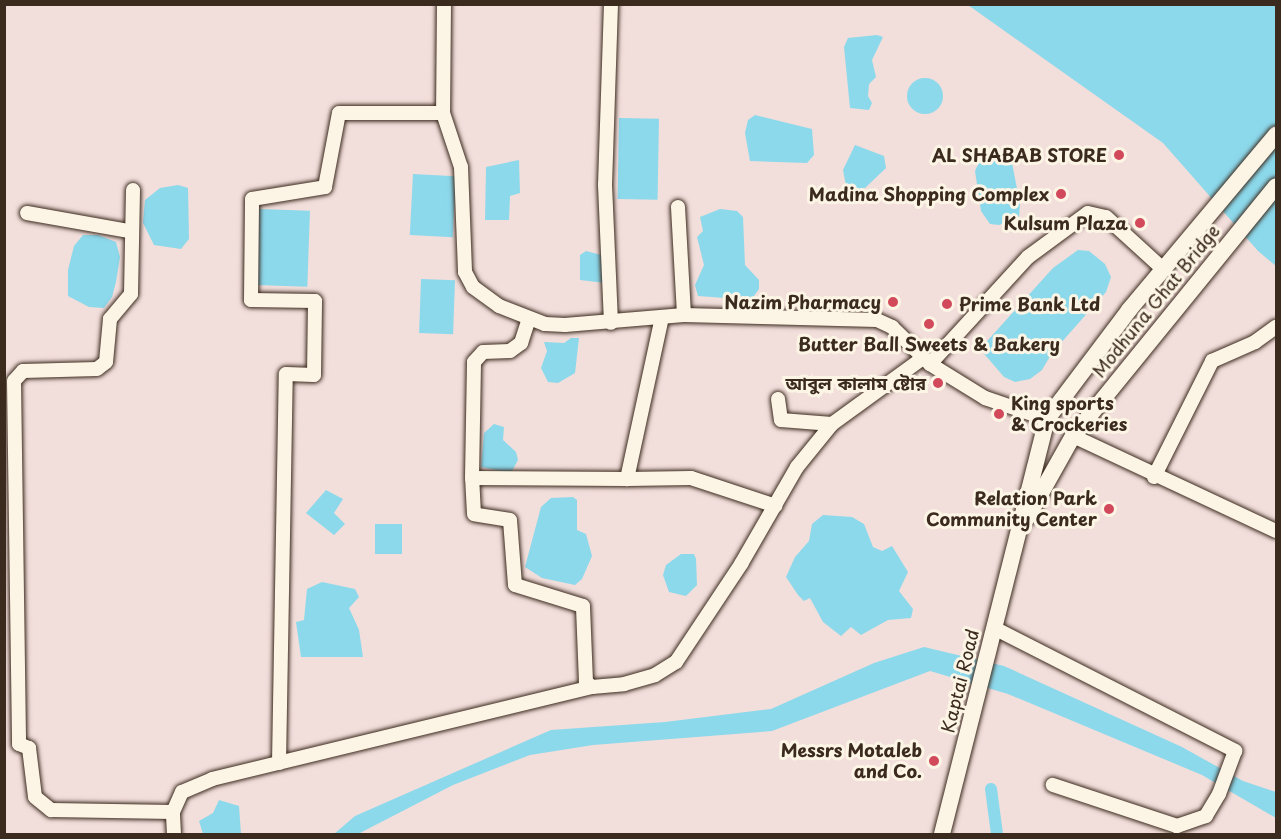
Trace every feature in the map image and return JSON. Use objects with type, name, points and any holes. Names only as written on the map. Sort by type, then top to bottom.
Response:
[{"type":"main road","name":"Modhuna Ghat Bridge","points":[[1047,419],[1163,269],[1276,135]]},
{"type":"main road","name":"Modhuna Ghat Bridge","points":[[1016,538],[1073,436],[1276,186]]},
{"type":"main road","points":[[1016,538],[1047,419]]},
{"type":"main road","name":"Kaptai Road","points":[[942,834],[1016,538]]},
{"type":"street","points":[[444,4],[443,113],[461,167],[465,272],[473,287],[499,306],[529,319],[565,325],[611,323],[684,315],[877,320],[892,327],[926,361],[985,398],[1047,419]]},
{"type":"street","points":[[611,4],[605,185],[611,323]]},
{"type":"street","points":[[279,763],[286,374],[314,375],[315,301],[251,300],[252,199],[324,187],[339,113],[443,113]]},
{"type":"street","points":[[133,190],[129,231],[131,294],[111,319],[106,362],[97,369],[23,371],[14,381],[8,414],[16,435],[12,744],[29,748],[35,796],[51,810],[173,812]]},
{"type":"street","points":[[678,207],[684,315]]},
{"type":"street","points":[[27,213],[129,231]]},
{"type":"street","points":[[174,834],[173,812],[182,792],[212,779],[592,687],[634,681],[676,662],[776,506],[797,467],[832,424],[926,361],[1028,257],[1088,213],[1106,217],[1163,269]]},
{"type":"street","points":[[627,479],[662,317]]},
{"type":"street","points":[[529,319],[521,344],[510,351],[483,352],[474,362],[472,478],[474,514],[510,520],[515,585],[582,606],[585,682],[592,687]]},
{"type":"street","points":[[1154,477],[1212,361],[1256,342],[1276,327]]},
{"type":"street","points":[[778,399],[781,420],[832,424]]},
{"type":"street","points":[[1073,436],[1154,477],[1276,531]]},
{"type":"street","points":[[472,478],[691,478],[776,506]]},
{"type":"street","points":[[994,628],[1235,751],[1231,767],[1219,794],[1206,816],[1177,826],[1053,786]]},
{"type":"water","points":[[968,5],[1276,5],[1276,266],[1258,251],[1163,143]]},
{"type":"water","points":[[877,35],[883,37],[872,60],[876,77],[869,84],[868,96],[872,103],[869,110],[850,108],[844,47],[848,38]]},
{"type":"water","points":[[925,78],[938,83],[943,96],[938,109],[925,114],[912,109],[907,96],[912,83]]},
{"type":"water","points":[[755,115],[812,129],[814,155],[807,163],[750,161],[745,133],[748,120]]},
{"type":"water","points":[[619,118],[659,119],[658,200],[618,199]]},
{"type":"water","points":[[855,145],[884,156],[886,168],[865,188],[847,191],[843,170]]},
{"type":"water","points":[[995,151],[1005,154],[1012,163],[1020,204],[1019,218],[999,225],[990,224],[981,211],[975,171],[984,152]]},
{"type":"water","points":[[519,160],[520,193],[510,196],[509,220],[485,220],[486,167]]},
{"type":"water","points":[[413,174],[456,176],[453,237],[410,235]]},
{"type":"water","points":[[178,185],[188,188],[189,239],[181,249],[154,245],[143,223],[145,200],[160,188]]},
{"type":"water","points":[[259,209],[310,211],[307,287],[256,285]]},
{"type":"water","points":[[720,209],[737,211],[743,217],[745,265],[759,280],[759,289],[751,300],[698,296],[695,285],[704,265],[697,237],[703,231],[700,217]]},
{"type":"water","points":[[83,235],[98,235],[116,242],[120,257],[116,282],[112,297],[104,308],[89,307],[68,296],[68,270],[74,246]]},
{"type":"water","points":[[1078,250],[1089,251],[1105,264],[1111,277],[1106,292],[1052,353],[1042,370],[1030,379],[1015,382],[1004,377],[980,349],[1053,268]]},
{"type":"water","points":[[586,251],[605,256],[605,283],[580,280],[580,255]]},
{"type":"water","points":[[421,279],[455,280],[453,334],[419,333]]},
{"type":"water","points":[[571,338],[579,338],[575,373],[558,383],[548,382],[541,368],[547,351],[544,342],[564,343]]},
{"type":"water","points":[[494,424],[504,427],[503,440],[516,452],[518,460],[511,473],[481,467],[484,433]]},
{"type":"water","points":[[326,490],[343,499],[334,513],[345,524],[334,535],[306,513]]},
{"type":"water","points":[[573,497],[577,500],[577,530],[586,534],[592,556],[582,579],[575,585],[542,578],[525,567],[541,507],[551,498]]},
{"type":"water","points":[[823,515],[852,517],[864,524],[873,547],[882,551],[892,546],[908,572],[899,591],[913,609],[911,618],[888,620],[861,635],[851,627],[841,636],[823,622],[810,598],[804,601],[798,595],[786,577],[795,557],[809,541],[812,524]]},
{"type":"water","points":[[375,524],[402,524],[402,554],[375,554]]},
{"type":"water","points":[[681,554],[694,554],[696,559],[697,585],[686,596],[669,592],[663,575],[666,565]]},
{"type":"water","points":[[322,582],[355,589],[359,597],[349,608],[359,630],[363,657],[301,657],[296,622],[304,620],[307,589]]},
{"type":"water","points":[[924,647],[1004,666],[1182,747],[1243,781],[1276,792],[1276,818],[1202,775],[1008,694],[930,671],[772,731],[593,745],[530,755],[453,785],[358,834],[334,834],[355,816],[551,730],[665,722],[771,709],[874,663]]},
{"type":"water","points":[[219,800],[239,806],[241,834],[203,834],[199,821],[213,813]]},
{"type":"waterway","points":[[991,789],[997,834]]},
{"type":"place","name":"AL SHABAB STORE","points":[[1119,155]]},
{"type":"place","name":"Madina Shopping Complex","points":[[1061,194]]},
{"type":"place","name":"Kulsum Plaza","points":[[1140,223]]},
{"type":"place","name":"Nazim Pharmacy","points":[[893,302]]},
{"type":"place","name":"Prime Bank Ltd","points":[[947,304]]},
{"type":"place","name":"Butter Ball Sweets & Bakery","points":[[929,324]]},
{"type":"place","name":"আবুল কালাম ষ্টোর","points":[[938,383]]},
{"type":"place","name":"King sports & Crockeries","points":[[999,414]]},
{"type":"place","name":"Relation Park Community Center","points":[[1109,509]]},
{"type":"place","name":"Messrs Motaleb and Co.","points":[[934,761]]}]
